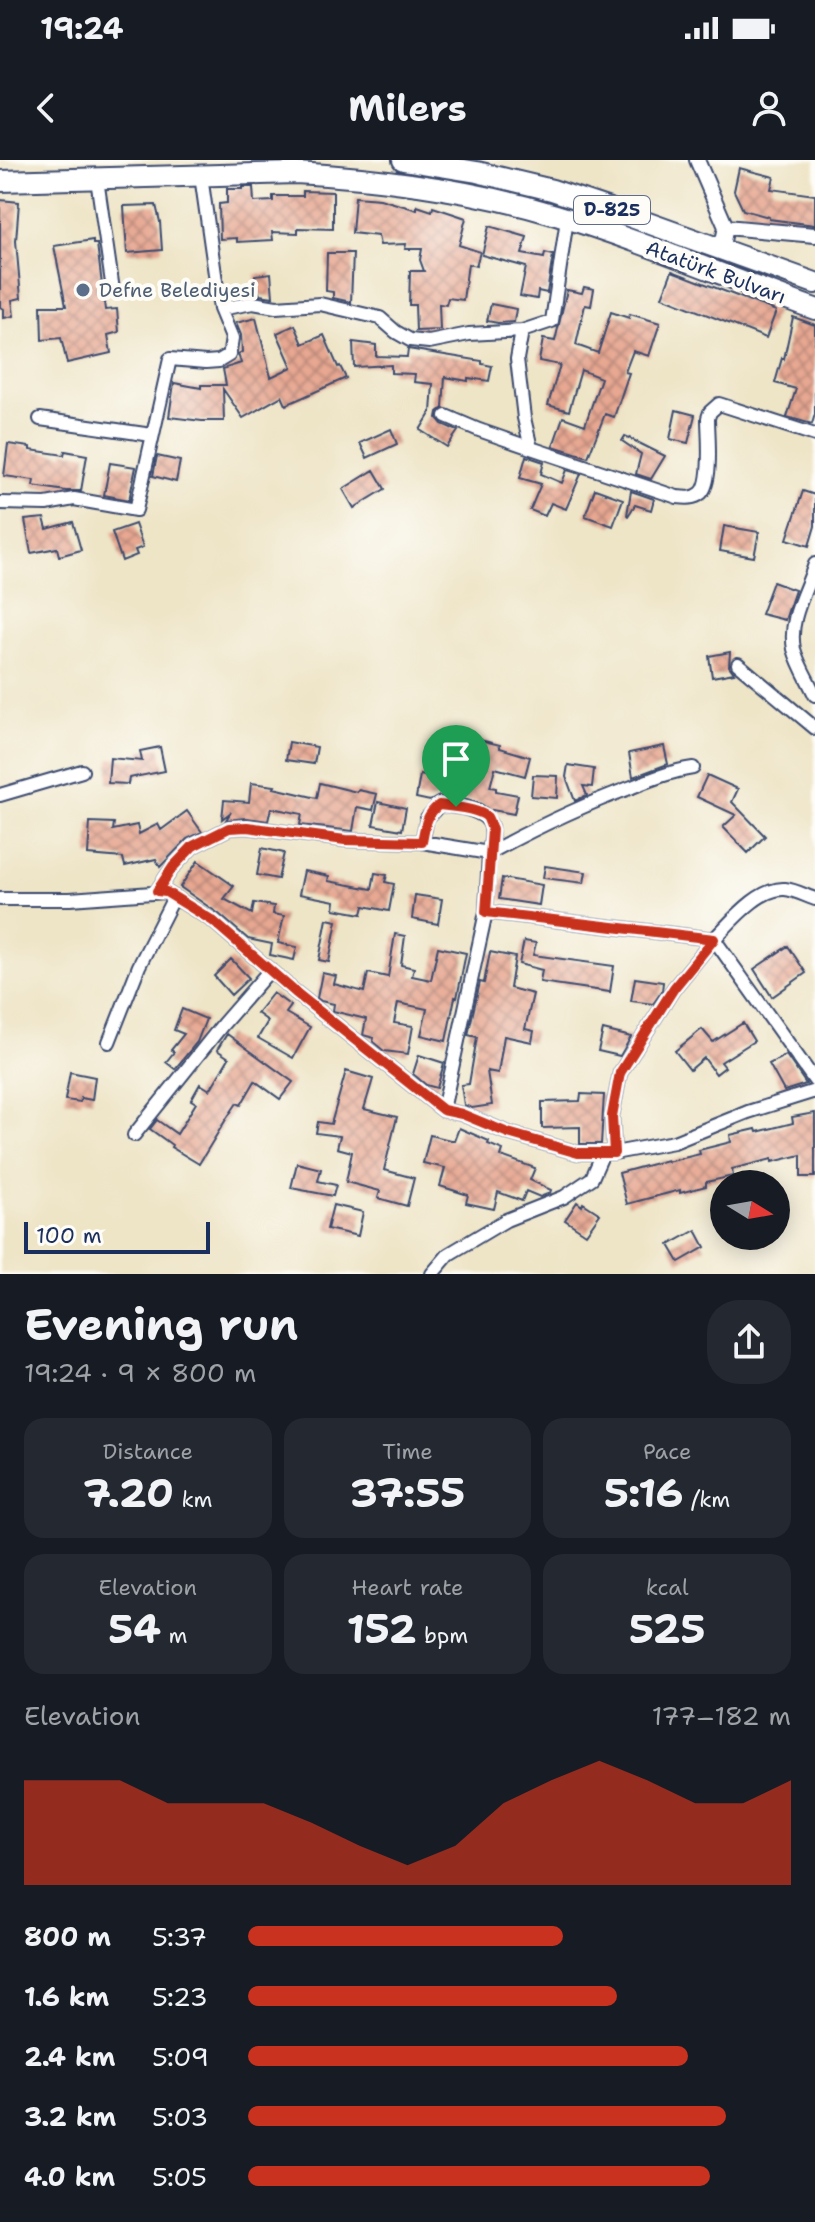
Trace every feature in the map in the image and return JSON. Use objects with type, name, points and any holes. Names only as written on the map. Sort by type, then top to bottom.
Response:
[{"type":"highway","name":"Atatürk Bulvarı","points":[[403,160],[477,172],[552,190],[815,283]]},
{"type":"highway","name":"Atatürk Bulvarı","points":[[0,181],[296,173],[430,186],[567,219],[815,309]]},
{"type":"highway","points":[[713,272],[721,250]]},
{"type":"street","points":[[697,160],[726,227],[721,250]]},
{"type":"street","points":[[0,503],[46,504],[74,499],[136,510],[170,359],[206,362],[219,361],[229,355],[232,338],[220,309],[201,176]]},
{"type":"street","points":[[97,179],[113,290]]},
{"type":"street","points":[[220,309],[253,303],[276,307],[320,304],[380,318],[410,340],[429,342],[469,334],[522,331],[552,321],[567,219]]},
{"type":"street","points":[[726,227],[815,235]]},
{"type":"street","points":[[522,331],[517,359],[531,448]]},
{"type":"street","points":[[446,416],[531,448],[677,497],[689,498],[698,496],[705,489],[708,478],[708,418],[719,404],[815,435]]},
{"type":"street","points":[[40,419],[152,435]]},
{"type":"street","points":[[815,564],[792,631],[795,651],[815,695]]},
{"type":"street","points":[[738,664],[815,728]]},
{"type":"street","points":[[157,891],[173,867],[193,846],[229,828],[247,827],[345,840],[422,842],[489,853],[607,796],[677,770],[693,768]]},
{"type":"street","points":[[0,795],[82,771]]},
{"type":"street","points":[[422,842],[427,818],[439,805],[480,813],[487,817],[492,830],[486,912],[443,1110]]},
{"type":"street","points":[[432,1274],[449,1254],[506,1220],[564,1197],[592,1178],[609,1153],[620,1073],[674,988],[714,939],[767,891],[784,889],[815,899]]},
{"type":"street","points":[[0,899],[166,892],[213,921],[443,1110],[578,1153],[609,1153],[674,1142],[748,1112],[815,1091]]},
{"type":"street","points":[[109,1042],[139,966],[174,897]]},
{"type":"street","points":[[486,912],[714,939],[815,1081]]},
{"type":"street","points":[[134,1135],[270,970]]},
{"type":"building","points":[[739,168],[774,177],[771,189],[815,195],[815,225],[769,219],[743,210],[734,191]]},
{"type":"building","points":[[253,187],[254,202],[273,201],[273,196],[303,196],[303,191],[333,192],[333,229],[298,228],[298,233],[272,232],[273,240],[237,242],[237,238],[220,239],[219,204],[227,203],[227,189]]},
{"type":"building","points":[[355,197],[380,199],[417,210],[417,206],[432,211],[433,207],[466,218],[459,245],[480,252],[476,266],[468,264],[463,300],[448,298],[446,305],[439,304],[440,330],[416,331],[415,305],[409,305],[410,271],[424,271],[420,260],[422,249],[405,249],[406,244],[380,245],[378,236],[352,233]]},
{"type":"building","points":[[0,200],[19,202],[16,241],[21,298],[12,300],[14,316],[4,318],[4,309],[0,307]]},
{"type":"building","points":[[156,205],[162,250],[127,253],[124,206]]},
{"type":"building","points":[[489,226],[527,237],[522,254],[544,258],[545,253],[553,255],[547,293],[538,291],[537,299],[520,296],[526,267],[482,255]]},
{"type":"building","name":"Defne Belediyesi","points":[[93,240],[93,244],[97,244],[105,310],[117,309],[119,332],[108,335],[111,353],[67,363],[61,338],[42,340],[41,306],[66,306],[54,246]]},
{"type":"building","points":[[327,253],[353,253],[351,302],[333,298],[333,292],[326,291]]},
{"type":"building","points":[[672,271],[776,311],[766,338],[662,297]]},
{"type":"building","points":[[271,273],[273,297],[260,295],[255,275]]},
{"type":"building","points":[[584,287],[594,289],[591,306],[585,305],[576,345],[598,353],[611,312],[660,323],[649,356],[633,351],[614,417],[605,414],[588,457],[553,446],[563,417],[585,425],[601,378],[581,370],[569,411],[548,405],[560,365],[539,361],[543,339],[555,341],[567,290],[582,293]]},
{"type":"building","points":[[491,304],[516,309],[514,322],[487,321]]},
{"type":"building","points":[[793,317],[815,325],[815,414],[812,424],[787,417],[796,389],[775,383]]},
{"type":"building","points":[[256,318],[271,377],[292,367],[277,333],[295,325],[303,344],[324,335],[346,378],[286,405],[282,396],[243,418],[223,389],[224,421],[169,417],[174,383],[201,388],[201,385],[226,385],[223,369],[241,363],[238,354],[242,352],[241,335],[236,323]]},
{"type":"building","points":[[353,342],[376,345],[376,356],[407,357],[408,349],[482,361],[482,364],[492,366],[489,381],[445,377],[443,408],[437,418],[442,424],[458,431],[447,447],[420,430],[431,412],[433,384],[414,382],[415,374],[391,373],[391,365],[354,367]]},
{"type":"building","points":[[676,410],[695,415],[688,443],[670,439]]},
{"type":"building","points":[[391,429],[397,444],[367,458],[360,443]]},
{"type":"building","points":[[625,436],[665,456],[651,479],[636,474],[641,454],[622,441]]},
{"type":"building","points":[[8,444],[64,455],[65,451],[87,455],[81,491],[33,486],[34,480],[4,476]]},
{"type":"building","points":[[157,456],[180,461],[176,482],[153,476]]},
{"type":"building","points":[[526,456],[544,462],[541,474],[562,483],[567,470],[581,474],[566,509],[551,503],[545,516],[530,510],[541,484],[520,478]]},
{"type":"building","points":[[110,463],[136,467],[129,500],[104,495]]},
{"type":"building","points":[[374,470],[385,489],[354,508],[343,489]]},
{"type":"building","points":[[595,489],[623,499],[613,526],[585,516]]},
{"type":"building","points":[[631,491],[654,499],[651,510],[635,505],[628,516]]},
{"type":"building","points":[[803,491],[815,495],[815,526],[809,546],[787,539]]},
{"type":"building","points":[[44,518],[47,529],[73,522],[81,550],[59,556],[57,548],[31,553],[25,520]]},
{"type":"building","points":[[135,524],[143,547],[135,550],[137,555],[122,561],[112,532]]},
{"type":"building","points":[[724,526],[759,532],[754,557],[720,551]]},
{"type":"building","points":[[773,582],[795,590],[785,620],[761,614]]},
{"type":"building","points":[[730,652],[729,666],[734,673],[712,677],[709,656]]},
{"type":"building","points":[[472,738],[530,757],[525,776],[495,768],[490,787],[518,795],[514,814],[492,812],[481,804],[463,799],[439,796],[430,801],[416,798],[420,775],[461,783]]},
{"type":"building","points":[[289,742],[317,747],[314,764],[286,760]]},
{"type":"building","points":[[664,746],[668,764],[633,777],[629,753]]},
{"type":"building","points":[[160,747],[165,771],[129,778],[128,784],[108,783],[110,758],[142,761],[140,751]]},
{"type":"building","points":[[568,765],[594,769],[592,787],[583,786],[587,795],[575,801],[566,777]]},
{"type":"building","points":[[533,775],[558,776],[557,798],[531,796]]},
{"type":"building","points":[[707,775],[738,789],[732,802],[765,836],[748,853],[723,827],[736,815],[697,797]]},
{"type":"building","points":[[251,783],[317,798],[320,783],[377,794],[373,810],[357,807],[353,831],[300,825],[302,814],[271,808],[268,821],[247,818],[226,820],[231,812],[222,819],[224,800],[249,802]]},
{"type":"building","points":[[378,802],[406,808],[402,830],[373,825]]},
{"type":"building","points":[[187,811],[202,832],[187,839],[160,867],[156,859],[125,866],[123,858],[88,855],[90,822],[114,823],[113,830],[137,825],[139,834],[158,824],[161,830]]},
{"type":"building","points":[[262,848],[284,853],[278,879],[257,875]]},
{"type":"building","points":[[198,861],[234,886],[224,899],[252,914],[254,903],[274,906],[273,914],[284,916],[278,943],[297,947],[294,960],[270,955],[272,944],[248,939],[180,887]]},
{"type":"building","points":[[545,866],[586,872],[584,883],[543,878]]},
{"type":"building","points":[[304,871],[329,876],[328,881],[372,889],[375,873],[387,875],[385,882],[394,884],[389,911],[364,906],[362,914],[334,909],[335,901],[299,894]]},
{"type":"building","points":[[502,878],[542,885],[539,905],[499,899]]},
{"type":"building","points":[[415,895],[442,899],[438,924],[412,919]]},
{"type":"building","points":[[327,919],[337,921],[329,962],[319,960]]},
{"type":"building","points":[[395,934],[405,936],[401,965],[414,968],[412,976],[431,980],[438,947],[466,953],[446,1041],[421,1035],[427,1009],[398,1003],[394,1023],[413,1026],[408,1054],[384,1051],[373,1042],[374,1038],[363,1035],[366,1019],[333,1011],[334,1004],[317,998],[322,973],[336,976],[334,984],[364,992],[368,973],[388,977]]},
{"type":"building","points":[[524,941],[536,943],[533,955],[614,966],[610,992],[540,982],[542,970],[519,964]]},
{"type":"building","points":[[788,946],[806,973],[772,997],[754,969]]},
{"type":"building","points":[[490,952],[515,957],[510,988],[533,994],[525,1029],[534,1031],[532,1042],[504,1036],[498,1073],[487,1071],[492,1105],[472,1108],[464,1105],[461,1085],[469,1084],[477,1037],[468,1035]]},
{"type":"building","points":[[231,959],[249,978],[231,995],[214,976]]},
{"type":"building","points":[[635,978],[663,982],[662,991],[653,1004],[631,1001]]},
{"type":"building","points":[[273,993],[291,1006],[286,1013],[310,1027],[293,1058],[258,1038],[268,1021],[257,1013]]},
{"type":"building","points":[[182,1009],[206,1019],[197,1042],[175,1069],[166,1062],[184,1034],[174,1030]]},
{"type":"building","points":[[743,1023],[754,1041],[721,1062],[725,1067],[716,1074],[704,1058],[690,1070],[675,1051],[702,1029],[713,1042]]},
{"type":"building","points":[[603,1030],[631,1037],[620,1056],[598,1051]]},
{"type":"building","points":[[227,1034],[293,1082],[280,1099],[255,1081],[241,1105],[237,1103],[199,1164],[171,1147],[150,1129],[157,1120],[177,1134],[196,1103],[191,1100],[200,1084],[210,1090],[229,1058],[217,1050]]},
{"type":"building","points":[[419,1055],[444,1063],[437,1088],[426,1085],[413,1074]]},
{"type":"building","points":[[786,1055],[806,1084],[784,1091],[769,1064]]},
{"type":"building","points":[[346,1071],[373,1079],[364,1109],[397,1117],[384,1170],[414,1178],[407,1206],[378,1198],[380,1191],[346,1182],[352,1152],[337,1148],[340,1136],[316,1133],[318,1122],[331,1124]]},
{"type":"building","points":[[70,1072],[95,1077],[92,1100],[65,1100]]},
{"type":"building","points":[[581,1094],[604,1095],[601,1144],[580,1144],[580,1127],[542,1128],[542,1102],[580,1101]]},
{"type":"building","points":[[815,1113],[815,1177],[801,1177],[801,1155],[772,1162],[772,1159],[732,1170],[710,1170],[710,1181],[706,1182],[706,1186],[627,1204],[619,1173],[700,1154],[699,1150],[731,1142],[730,1135],[793,1123],[792,1117]]},
{"type":"building","points":[[459,1128],[503,1150],[501,1156],[535,1168],[530,1180],[551,1190],[550,1193],[540,1197],[526,1191],[522,1201],[498,1192],[494,1209],[466,1203],[468,1195],[440,1186],[445,1168],[423,1163],[430,1135],[454,1141]]},
{"type":"building","points":[[297,1163],[321,1169],[318,1181],[336,1185],[333,1196],[291,1188]]},
{"type":"building","points":[[577,1202],[600,1214],[586,1234],[565,1220]]},
{"type":"building","points":[[333,1205],[363,1212],[358,1236],[327,1229]]},
{"type":"building","points":[[696,1230],[705,1247],[679,1262],[669,1245]]},
{"type":"place","name":"Defne Belediyesi","points":[[83,290]]},
{"type":"route","points":[[435,807],[456,807],[487,817],[492,830],[486,912],[714,939],[674,988],[620,1073],[612,1116],[614,1153],[578,1153],[443,1110],[295,992],[213,921],[166,892],[157,891],[173,867],[193,846],[229,828],[247,827],[345,840],[422,842],[427,818],[435,807]]}]
